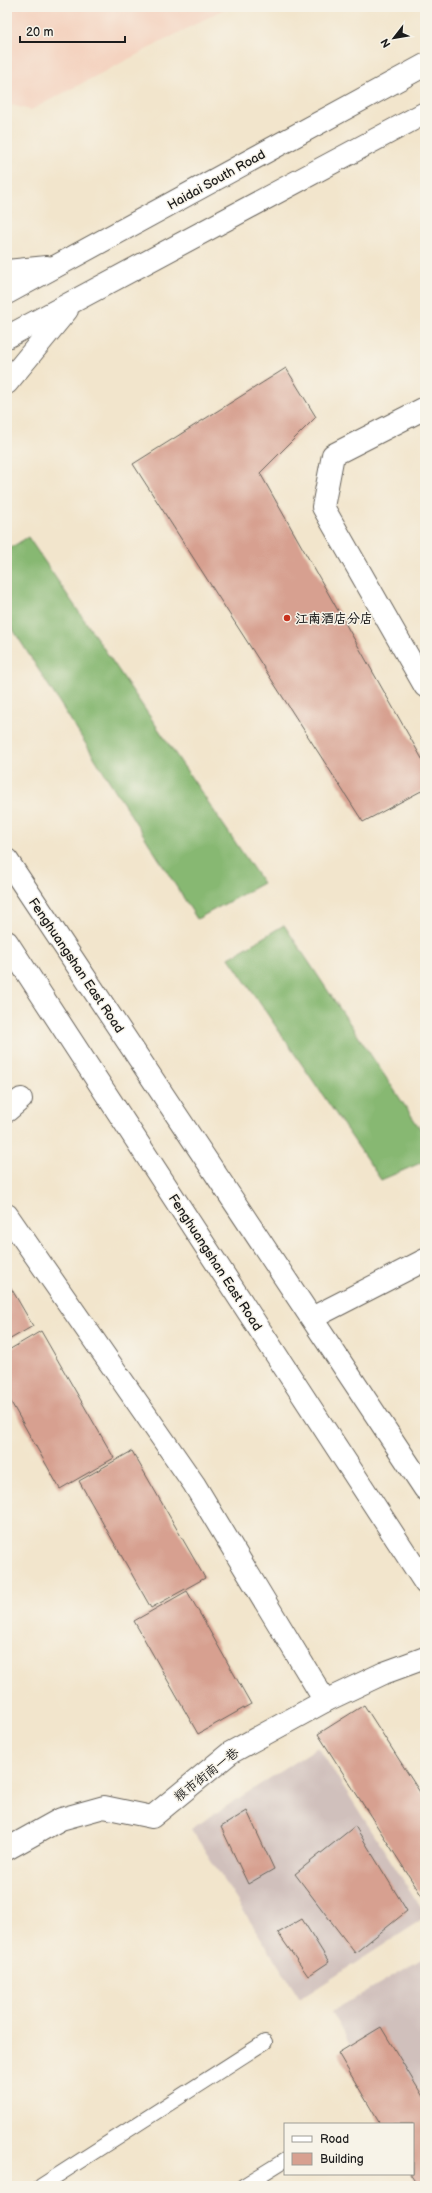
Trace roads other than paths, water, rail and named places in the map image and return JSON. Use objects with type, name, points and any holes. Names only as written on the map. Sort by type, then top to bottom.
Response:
[{"type":"main road","name":"Haidai South Road","points":[[7,293],[425,65]]},
{"type":"main road","points":[[7,337],[425,113]]},
{"type":"main road","points":[[7,271],[59,266]]},
{"type":"main road","points":[[7,383],[72,303]]},
{"type":"main road","points":[[423,679],[323,508],[332,456],[425,408]]},
{"type":"main road","name":"Fenghuangshan East Road","points":[[7,860],[425,1489]]},
{"type":"main road","name":"Fenghuangshan East Road","points":[[7,942],[425,1582]]},
{"type":"main road","points":[[7,1215],[194,1484],[325,1701]]},
{"type":"main road","points":[[312,1318],[425,1260]]},
{"type":"main road","name":"粮市街南一巷","points":[[7,1849],[61,1819],[104,1806],[152,1817],[230,1753],[325,1701],[384,1673],[425,1658]]},
{"type":"lane","points":[[42,2186],[265,2042]]},
{"type":"lane","points":[[243,2186],[284,2161]]},
{"type":"place","name":"江南酒店分店","points":[[287,618]]}]
